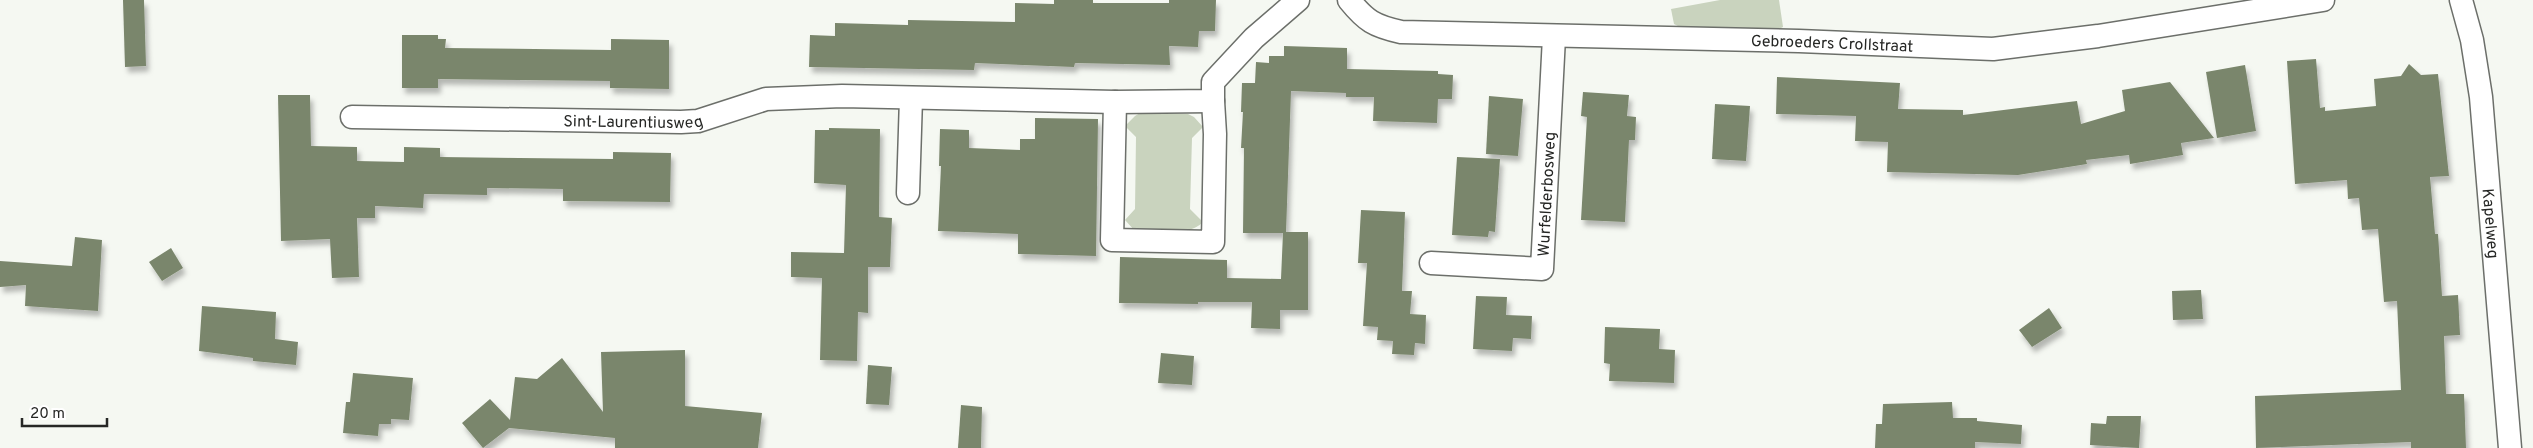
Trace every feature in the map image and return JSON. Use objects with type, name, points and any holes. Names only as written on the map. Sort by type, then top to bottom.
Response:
[{"type":"street","points":[[1115,102],[1112,240],[1213,242],[1215,134],[1213,82],[1254,38],[1298,0]]},
{"type":"street","name":"Gebroeders Crollstraat","points":[[1349,0],[1365,19],[1380,28],[1401,32],[1554,37],[1799,41],[1993,49],[2098,36],[2323,0]]},
{"type":"street","name":"Kapelweg","points":[[2461,0],[2472,40],[2481,97],[2510,448]]},
{"type":"street","name":"Wurfelderbosweg","points":[[1431,263],[1542,269],[1554,37]]},
{"type":"street","name":"Sint-Laurentiusweg","points":[[352,117],[680,122],[698,121],[766,99],[842,96],[1115,102],[1213,100]]},
{"type":"street","points":[[908,193],[911,98]]},
{"type":"green space","points":[[1720,0],[1779,0],[1783,27],[1775,31],[1686,30],[1674,24],[1671,9]]},
{"type":"green space","points":[[1140,113],[1188,114],[1194,117],[1203,127],[1192,138],[1190,209],[1203,222],[1196,227],[1171,233],[1135,231],[1125,220],[1135,209],[1136,137],[1125,126]]},
{"type":"building","points":[[123,0],[144,0],[146,66],[125,67]]},
{"type":"building","points":[[1054,0],[1093,0],[1093,3],[1169,3],[1169,0],[1216,0],[1215,31],[1199,31],[1198,47],[1169,46],[1170,65],[1075,63],[1074,67],[975,63],[974,70],[809,67],[810,35],[835,36],[835,23],[908,25],[908,20],[1015,22],[1015,3],[1054,4]]},
{"type":"building","points":[[402,35],[438,35],[438,39],[446,39],[445,48],[611,50],[611,39],[669,40],[669,89],[610,88],[610,81],[438,79],[438,88],[402,88]]},
{"type":"building","points":[[1284,46],[1347,48],[1347,69],[1438,71],[1438,74],[1453,75],[1452,99],[1438,99],[1437,123],[1373,121],[1374,97],[1346,97],[1346,93],[1291,91],[1286,232],[1308,232],[1308,310],[1280,310],[1280,329],[1251,328],[1252,302],[1198,302],[1198,304],[1119,303],[1120,257],[1227,260],[1227,278],[1281,279],[1283,233],[1243,233],[1244,148],[1241,148],[1243,112],[1241,112],[1242,83],[1255,83],[1256,62],[1269,63],[1269,56],[1284,56]]},
{"type":"building","points":[[2316,59],[2320,108],[2325,107],[2325,111],[2376,106],[2374,79],[2401,76],[2409,64],[2421,75],[2438,74],[2449,176],[2430,177],[2435,234],[2438,234],[2442,296],[2458,295],[2460,335],[2444,336],[2446,394],[2464,394],[2466,448],[2411,448],[2411,442],[2256,448],[2255,396],[2401,390],[2397,301],[2384,302],[2378,229],[2362,230],[2359,198],[2348,199],[2347,180],[2295,184],[2287,61]]},
{"type":"building","points":[[2245,65],[2256,131],[2217,138],[2206,72]]},
{"type":"building","points":[[1777,77],[1900,83],[1898,109],[1963,110],[1963,115],[2077,101],[2081,124],[2125,111],[2122,90],[2170,82],[2214,138],[2181,143],[2183,155],[2130,164],[2129,155],[2086,160],[2087,164],[2018,175],[1887,172],[1888,142],[1855,141],[1856,116],[1776,114]]},
{"type":"building","points":[[1583,92],[1629,95],[1627,116],[1636,117],[1635,140],[1629,140],[1625,222],[1581,220],[1587,117],[1581,116]]},
{"type":"building","points":[[278,95],[310,95],[311,146],[357,147],[357,161],[404,162],[404,147],[440,148],[440,157],[613,159],[613,152],[671,153],[670,202],[563,201],[563,189],[487,188],[487,195],[424,194],[423,208],[375,206],[375,218],[357,218],[359,277],[332,278],[330,239],[281,241]]},
{"type":"building","points":[[1489,96],[1523,99],[1518,156],[1486,154]]},
{"type":"building","points":[[1715,104],[1750,106],[1746,161],[1712,159]]},
{"type":"building","points":[[1035,118],[1098,119],[1096,256],[1018,254],[1018,234],[938,231],[941,166],[939,166],[940,129],[969,130],[969,148],[1020,150],[1020,139],[1035,139]]},
{"type":"building","points":[[829,128],[880,129],[879,217],[892,218],[890,267],[868,267],[868,313],[858,312],[857,361],[820,360],[822,278],[791,277],[791,252],[844,253],[846,185],[814,183],[815,130],[829,130]]},
{"type":"building","points":[[1457,157],[1500,159],[1495,232],[1489,231],[1488,237],[1452,235]]},
{"type":"building","points":[[1361,210],[1405,212],[1402,291],[1412,291],[1410,314],[1426,315],[1425,344],[1415,343],[1414,355],[1392,354],[1393,341],[1377,340],[1378,327],[1363,326],[1367,263],[1358,263]]},
{"type":"building","points":[[75,237],[102,240],[98,311],[25,306],[26,285],[0,287],[0,261],[72,266]]},
{"type":"building","points":[[171,248],[183,268],[162,281],[149,262]]},
{"type":"building","points":[[2201,290],[2203,319],[2173,320],[2172,291]]},
{"type":"building","points":[[1476,296],[1507,297],[1506,315],[1532,316],[1531,339],[1513,338],[1512,351],[1473,349]]},
{"type":"building","points":[[202,306],[276,312],[275,339],[298,342],[296,365],[253,361],[253,358],[199,351]]},
{"type":"building","points":[[2049,308],[2062,328],[2032,347],[2019,330]]},
{"type":"building","points":[[1605,327],[1660,329],[1659,349],[1675,350],[1674,383],[1609,381],[1610,364],[1604,363]]},
{"type":"building","points":[[685,350],[685,406],[762,413],[758,448],[615,448],[615,438],[509,428],[483,448],[462,423],[490,399],[510,420],[515,377],[537,379],[562,358],[603,412],[601,352]]},
{"type":"building","points":[[1161,353],[1194,356],[1192,385],[1158,383]]},
{"type":"building","points":[[868,365],[892,367],[889,405],[866,404]]},
{"type":"building","points":[[353,373],[413,378],[409,420],[391,419],[391,424],[379,424],[378,436],[343,433],[346,402],[350,402]]},
{"type":"building","points":[[1952,402],[1953,418],[1977,418],[1977,421],[2022,425],[2021,444],[1975,442],[1975,448],[1875,448],[1876,424],[1882,424],[1883,404]]},
{"type":"building","points":[[961,405],[982,407],[981,448],[958,448]]},
{"type":"building","points":[[2107,416],[2141,416],[2139,448],[2090,445],[2091,423],[2106,424]]}]
